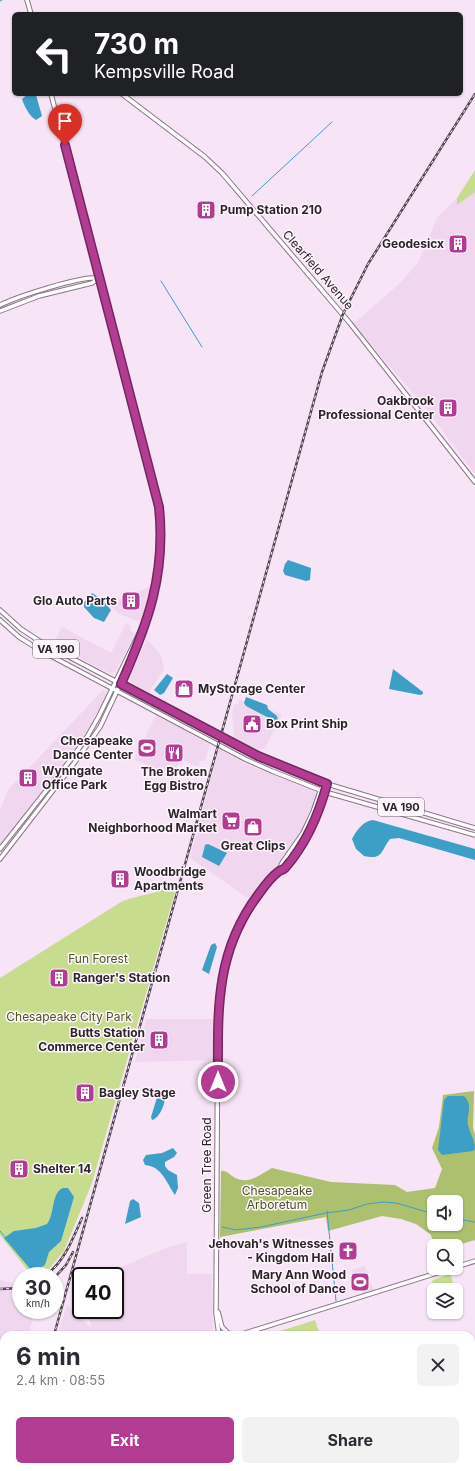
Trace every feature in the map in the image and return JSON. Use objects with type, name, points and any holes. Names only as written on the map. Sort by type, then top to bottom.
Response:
[{"type":"main road","points":[[27,0],[30,12]]},
{"type":"main road","points":[[0,849],[72,758],[96,722],[143,626],[152,602],[159,568],[161,537],[159,507],[53,96]]},
{"type":"main road","name":"Clearfield Avenue","points":[[125,96],[222,173],[349,322],[475,482]]},
{"type":"main road","points":[[0,306],[19,298],[75,281],[91,277],[100,278]]},
{"type":"main road","points":[[0,311],[39,296],[92,283],[100,278]]},
{"type":"main road","name":"VA 190","points":[[0,610],[32,636],[258,756],[325,783],[475,828]]},
{"type":"main road","name":"VA 190","points":[[0,620],[33,647],[245,759],[323,791],[475,835]]},
{"type":"main road","points":[[0,859],[100,727],[118,692],[142,636],[143,626]]},
{"type":"main road","name":"Green Tree Road","points":[[219,1331],[216,1307],[218,998],[227,958],[235,936],[258,895],[278,872],[285,868],[306,839],[325,783]]},
{"type":"main road","points":[[463,1265],[475,1261]]},
{"type":"main road","points":[[257,1331],[431,1275]]},
{"type":"main road","name":"Green Tree Road","points":[[216,1307],[222,1327],[226,1331]]},
{"type":"shaded area","points":[[475,180],[475,474],[424,406],[353,324],[398,285],[418,263],[437,218]]},
{"type":"shaded area","points":[[151,586],[142,619],[137,621],[118,613],[109,605]]},
{"type":"shaded area","points":[[126,623],[131,626],[130,630],[135,633],[116,671],[111,674],[85,661],[64,647],[53,644],[62,627],[111,653]]},
{"type":"shaded area","points":[[147,639],[161,655],[164,669],[149,692],[132,684],[129,678]]},
{"type":"shaded area","points":[[104,689],[106,696],[84,737],[0,846],[0,810],[8,790]]},
{"type":"shaded area","points":[[239,700],[282,714],[265,748],[258,752],[233,738],[234,731],[232,712],[235,704],[238,705]]},
{"type":"shaded area","points":[[156,715],[210,744],[205,761],[200,761],[198,767],[181,759],[172,779],[134,759]]},
{"type":"shaded area","points":[[219,749],[246,764],[314,791],[317,795],[300,834],[252,901],[190,858]]},
{"type":"shaded area","points":[[146,1019],[215,1019],[214,1060],[135,1062]]},
{"type":"shaded area","points":[[187,1242],[187,1274],[212,1274],[213,1331],[58,1331],[62,1319],[64,1319],[67,1304],[72,1309],[72,1319],[82,1319],[91,1328],[90,1319],[124,1319],[124,1267],[121,1267],[166,1248]]},
{"type":"shaded area","points":[[365,1266],[374,1291],[363,1295],[352,1270]]},
{"type":"shaded area","points":[[0,1280],[12,1283],[12,1319],[32,1319],[29,1331],[0,1331]]},
{"type":"green space","points":[[475,170],[475,192],[457,205],[457,198]]},
{"type":"green space","name":"Chesapeake City Park","points":[[171,884],[177,885],[92,1183],[64,1251],[50,1267],[25,1267],[0,1235],[0,978],[121,902],[162,890]]},
{"type":"green space","name":"Chesapeake Arboretum","points":[[474,1091],[473,1128],[475,1135],[475,1240],[463,1244],[463,1239],[432,1239],[431,1235],[416,1224],[401,1219],[382,1216],[328,1231],[326,1217],[220,1237],[221,1171],[225,1171],[237,1179],[243,1180],[257,1177],[272,1168],[331,1182],[395,1185],[407,1192],[435,1188],[442,1169],[432,1148],[439,1127],[443,1095]]},
{"type":"green space","points":[[450,1275],[453,1283],[432,1283],[433,1280]]},
{"type":"green space","points":[[315,1320],[319,1331],[280,1331]]},
{"type":"water","points":[[26,96],[36,96],[42,116],[36,120],[24,105],[22,99]]},
{"type":"water","points":[[288,560],[311,568],[310,580],[306,581],[285,575],[283,571]]},
{"type":"water","points":[[92,593],[103,600],[111,610],[104,622],[94,618],[84,607],[84,602]]},
{"type":"water","points":[[393,669],[423,692],[423,694],[420,695],[389,689]]},
{"type":"water","points":[[167,674],[173,678],[164,693],[160,695],[154,690]]},
{"type":"water","points":[[246,697],[267,705],[268,709],[277,716],[278,720],[275,721],[246,706],[244,703]]},
{"type":"water","points":[[373,820],[475,849],[475,860],[399,838],[390,839],[378,856],[364,856],[356,849],[352,839],[363,824]]},
{"type":"water","points":[[208,844],[227,853],[219,866],[202,857],[205,845]]},
{"type":"water","points":[[215,943],[217,947],[209,974],[202,970],[211,945]]},
{"type":"water","points":[[159,1091],[165,1094],[165,1101],[158,1116],[152,1120],[151,1117]]},
{"type":"water","points":[[448,1096],[464,1096],[469,1103],[468,1125],[475,1146],[473,1151],[442,1155],[438,1150],[444,1100]]},
{"type":"water","points":[[173,1148],[177,1153],[174,1157],[165,1162],[165,1166],[168,1170],[177,1175],[178,1188],[175,1195],[160,1172],[151,1166],[145,1165],[143,1160],[146,1155],[162,1153]]},
{"type":"water","points":[[63,1188],[68,1188],[74,1197],[61,1241],[49,1252],[45,1265],[41,1267],[28,1267],[4,1238],[14,1231],[36,1228],[47,1224],[59,1191]]},
{"type":"water","points":[[133,1199],[139,1203],[141,1217],[125,1224],[130,1201]]},
{"type":"waterway","points":[[252,196],[332,122]]},
{"type":"waterway","points":[[161,281],[202,347]]},
{"type":"waterway","points":[[222,1227],[236,1230],[261,1227],[326,1213],[349,1210],[367,1204],[384,1202],[396,1203],[427,1212]]},
{"type":"waterway","points":[[327,1211],[336,1301]]},
{"type":"waterway","points":[[463,1220],[475,1222]]},
{"type":"waterway","points":[[0,1231],[5,1237]]},
{"type":"railway","points":[[55,1331],[322,372],[343,314],[368,264],[475,94]]},
{"type":"railway","points":[[55,1267],[63,1257],[82,1218]]},
{"type":"railway","points":[[64,1267],[73,1252]]},
{"type":"railway","points":[[0,1289],[12,1288]]},
{"type":"place","name":"Pump Station 210","points":[[206,210]]},
{"type":"place","name":"Geodesicx","points":[[458,244]]},
{"type":"place","name":"Oakbrook Professional Center","points":[[448,408]]},
{"type":"place","name":"Glo Auto Parts","points":[[131,601]]},
{"type":"place","name":"MyStorage Center","points":[[184,689]]},
{"type":"place","name":"Box Print Ship","points":[[252,724]]},
{"type":"place","name":"Chesapeake Dance Center","points":[[147,748]]},
{"type":"place","name":"The Broken Egg Bistro","points":[[174,753]]},
{"type":"place","name":"Wynngate Office Park","points":[[28,778]]},
{"type":"place","name":"Walmart Neighborhood Market","points":[[231,821]]},
{"type":"place","name":"Great Clips","points":[[253,827]]},
{"type":"place","name":"Woodbridge Apartments","points":[[120,879]]},
{"type":"place","name":"Ranger's Station","points":[[59,978]]},
{"type":"place","name":"Butts Station Commerce Center","points":[[159,1040]]},
{"type":"place","name":"Bagley Stage","points":[[85,1093]]},
{"type":"place","name":"Shelter 14","points":[[19,1169]]},
{"type":"place","name":"Jehovah's Witnesses - Kingdom Hall","points":[[348,1251]]},
{"type":"place","name":"Mary Ann Wood School of Dance","points":[[360,1282]]},
{"type":"route","points":[[65,145],[154,484],[161,524],[161,552],[155,592],[143,626],[142,636],[121,684],[258,756],[327,784],[324,797],[306,839],[285,868],[278,872],[258,895],[244,917],[232,943],[224,969],[218,998],[218,1082]]},
{"type":"park label","name":"Fun Forest","points":[[98,959]]}]
